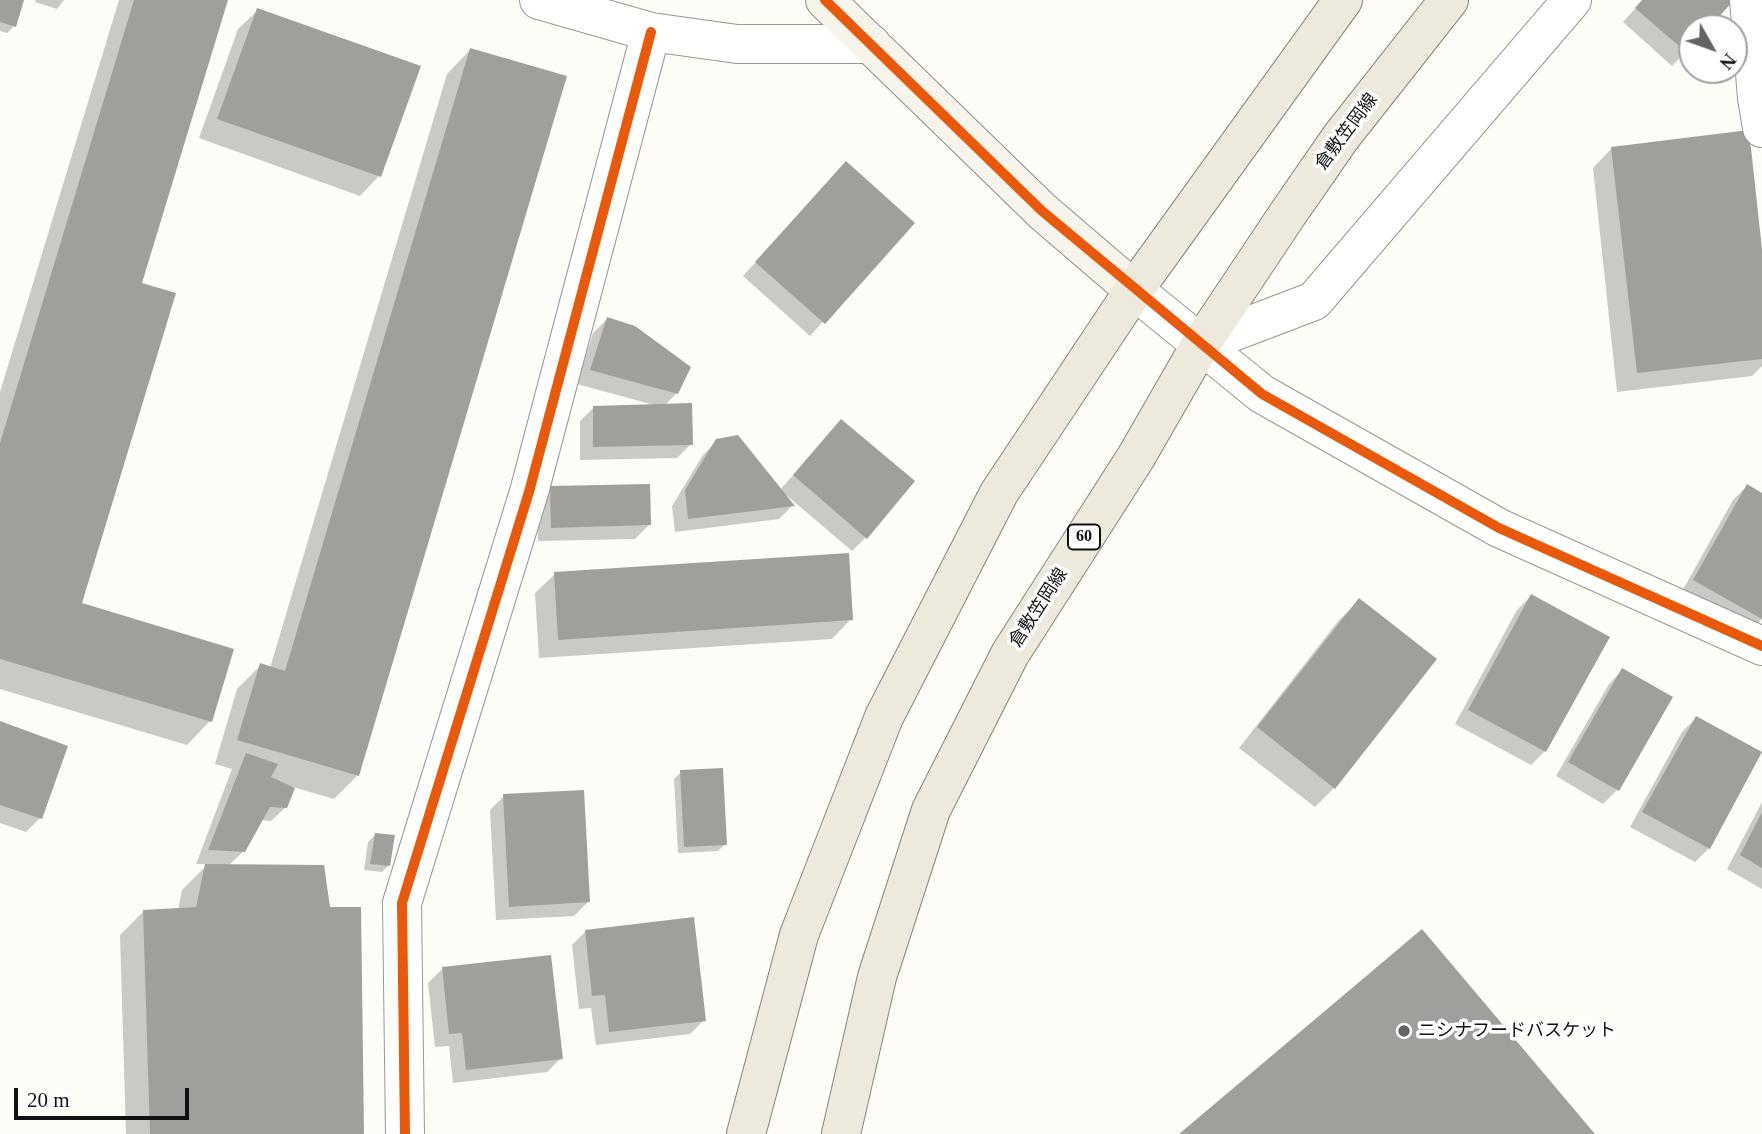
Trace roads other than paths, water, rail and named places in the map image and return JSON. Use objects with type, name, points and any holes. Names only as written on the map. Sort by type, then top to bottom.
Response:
[{"type":"main road","points":[[746,1134],[799,935],[884,717],[999,493],[1134,290],[1343,0]]},
{"type":"main road","name":"倉敷笠岡線","points":[[841,1134],[877,977],[931,810],[1010,654],[1136,457],[1202,344],[1341,137],[1449,0]]},
{"type":"street","points":[[539,0],[651,32],[737,44],[871,44]]},
{"type":"street","points":[[825,0],[1042,211],[1262,394],[1499,528],[1762,646]]},
{"type":"street","points":[[1202,344],[1314,301],[1572,0]]},
{"type":"street","points":[[1749,0],[1762,128]]},
{"type":"street","points":[[404,1134],[402,903],[529,492],[651,32]]},
{"type":"place","name":"ニシナフードバスケット","points":[[1404,1031]]}]
